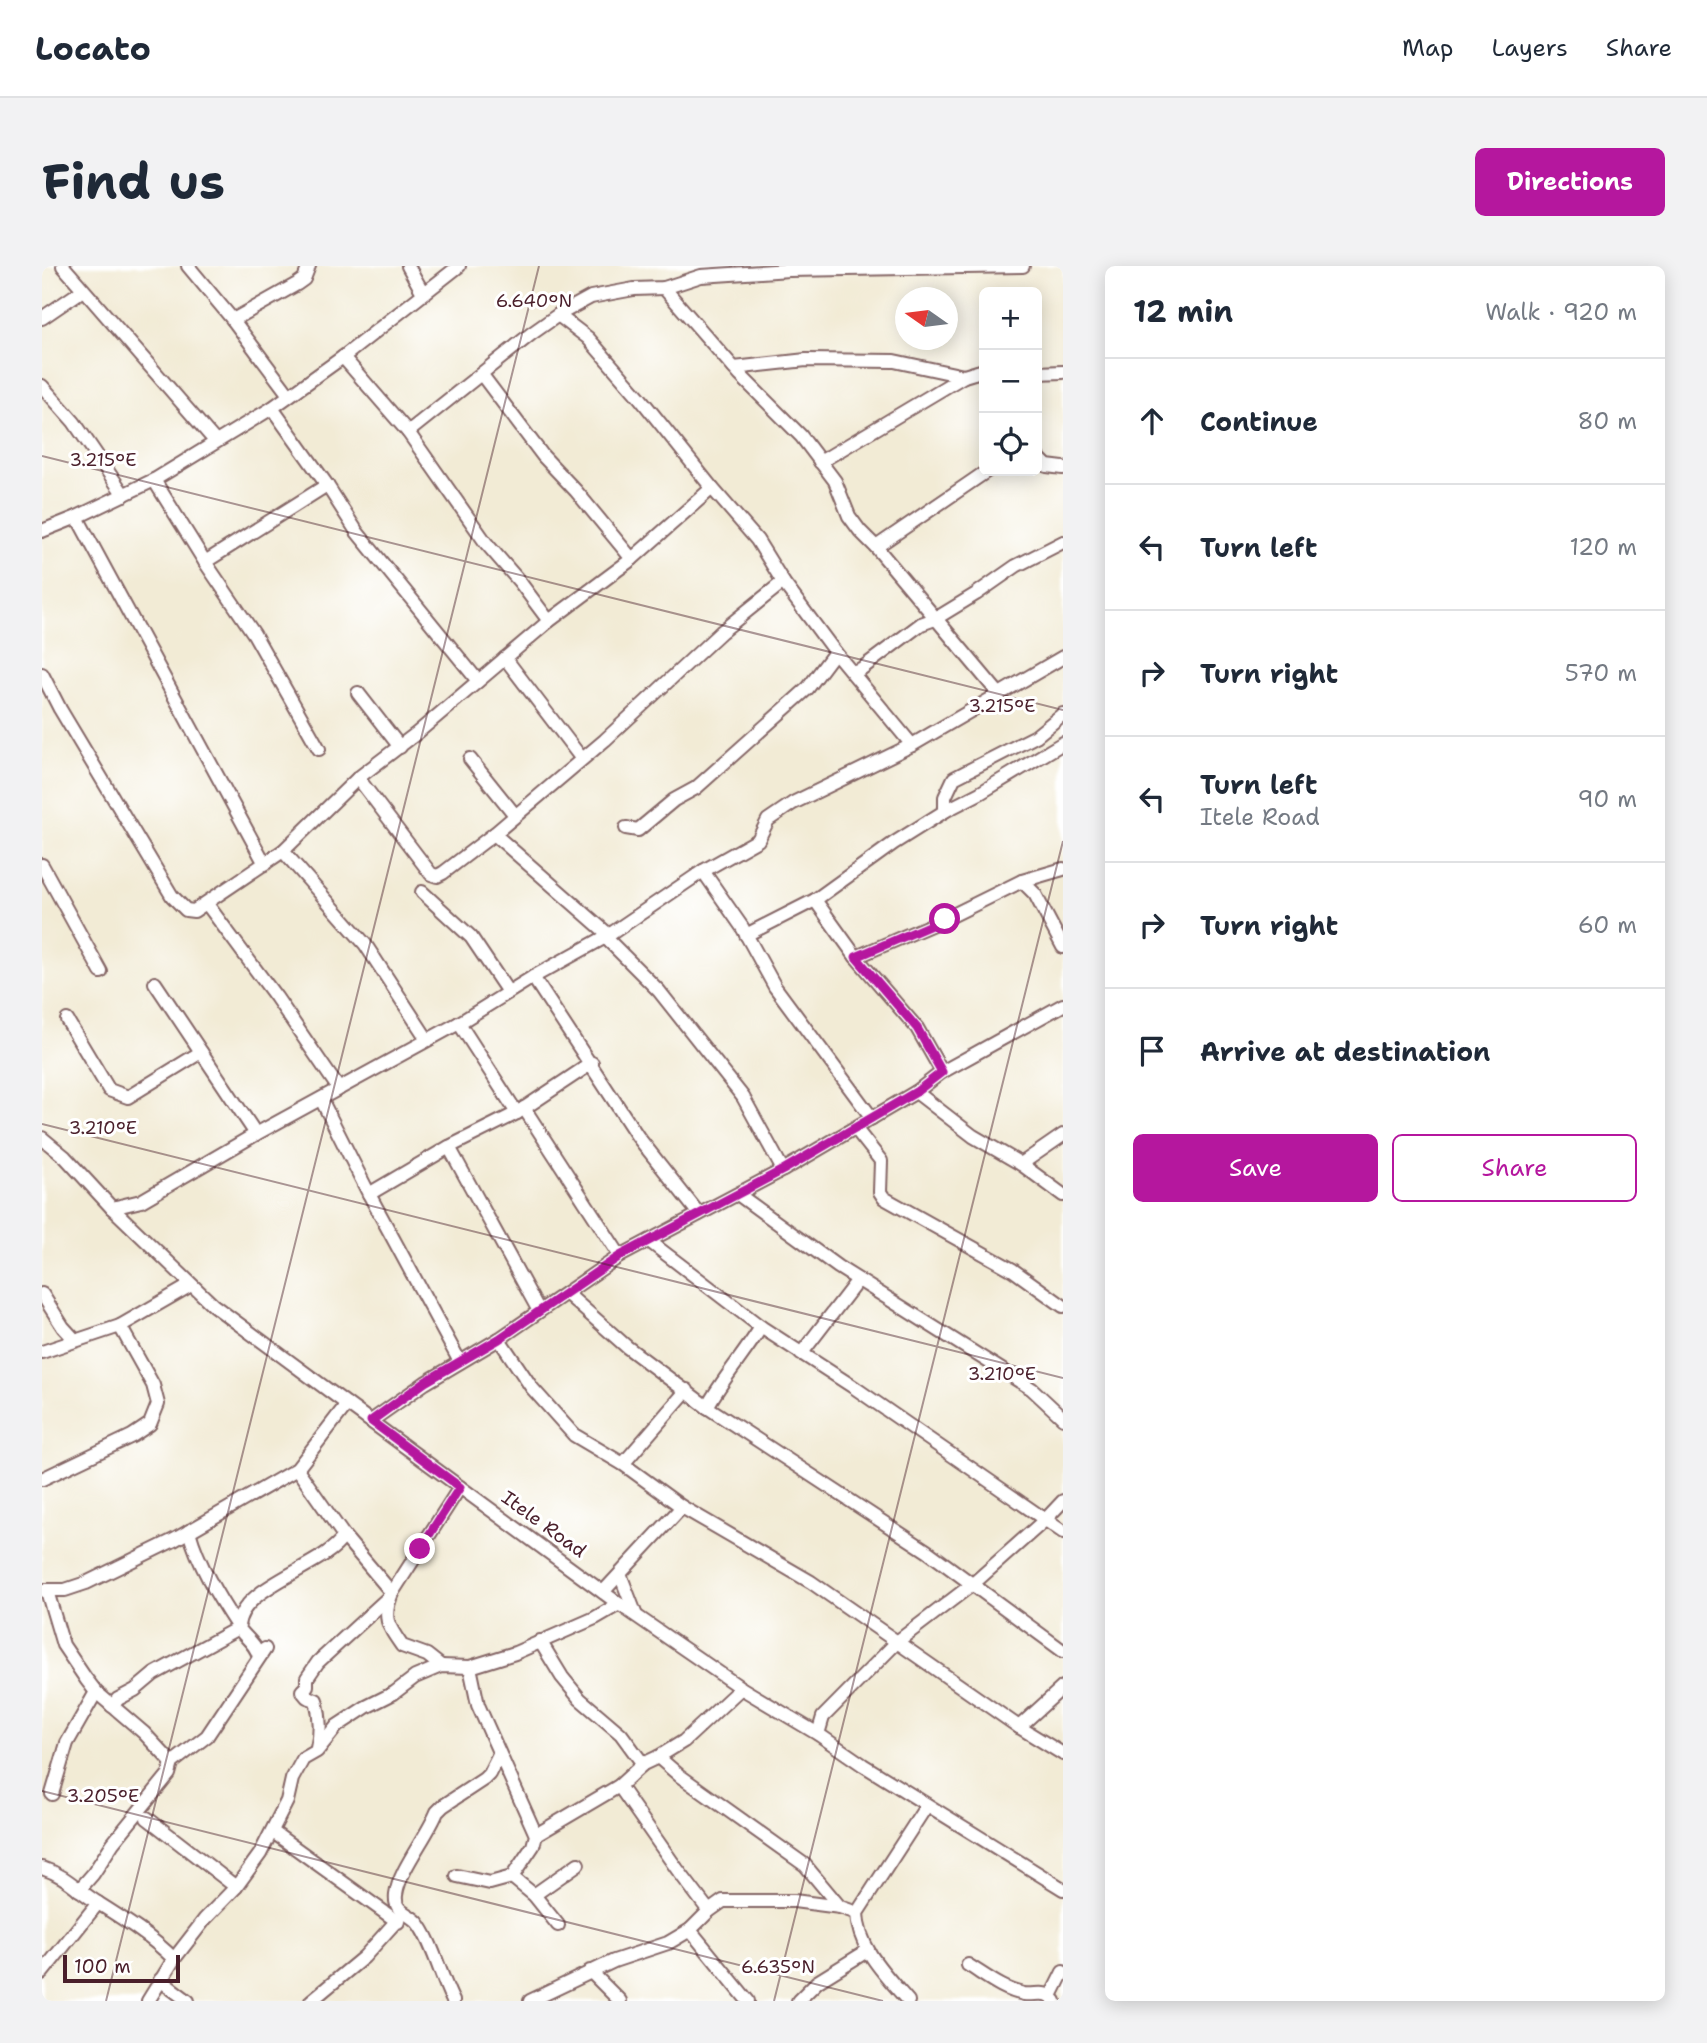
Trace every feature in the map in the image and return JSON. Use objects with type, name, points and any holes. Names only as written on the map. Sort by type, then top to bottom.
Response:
[{"type":"street","points":[[63,266],[215,441]]},
{"type":"street","points":[[188,266],[233,320],[289,395]]},
{"type":"street","points":[[408,266],[423,293]]},
{"type":"street","points":[[42,531],[153,480],[272,408],[344,357],[459,266]]},
{"type":"street","points":[[408,432],[531,334],[591,298],[634,289],[664,288],[699,271],[1023,266]]},
{"type":"street","points":[[233,320],[297,284],[304,279],[306,268]]},
{"type":"street","points":[[664,288],[734,368],[800,436],[835,481],[849,516],[860,531],[999,694]]},
{"type":"street","points":[[42,318],[83,290]]},
{"type":"street","points":[[558,316],[588,338],[640,398],[757,540],[783,582],[835,652],[912,745]]},
{"type":"street","points":[[344,357],[408,432],[486,543],[519,580],[549,621]]},
{"type":"street","points":[[734,368],[806,360],[894,361],[964,376]]},
{"type":"street","points":[[820,461],[964,376],[979,372]]},
{"type":"street","points":[[1042,373],[1063,372]]},
{"type":"street","points":[[482,375],[543,456],[632,559]]},
{"type":"street","points":[[42,386],[81,433],[124,495]]},
{"type":"street","points":[[272,408],[357,532],[478,681]]},
{"type":"street","points":[[1042,461],[1047,466],[1063,468]]},
{"type":"street","points":[[876,547],[980,476]]},
{"type":"street","points":[[153,480],[254,634],[319,748]]},
{"type":"street","points":[[205,562],[327,485]]},
{"type":"street","points":[[42,674],[60,709],[173,896],[186,910],[194,911],[283,851],[358,778],[400,747],[549,621],[632,559],[712,488]]},
{"type":"street","points":[[77,517],[156,666],[210,758],[265,864]]},
{"type":"street","points":[[852,672],[861,669],[921,624],[935,619],[976,594],[1016,566],[1063,542]]},
{"type":"street","points":[[358,778],[431,874],[437,876],[494,834],[605,740],[721,632],[783,582]]},
{"type":"street","points":[[626,828],[638,830],[674,800],[696,788],[808,688],[835,652]]},
{"type":"street","points":[[505,658],[582,759]]},
{"type":"street","points":[[112,1208],[141,1201],[256,1134],[459,1023],[533,977],[607,936],[703,871],[758,840],[768,820],[786,808],[912,745],[999,694],[1060,663]]},
{"type":"street","points":[[358,693],[400,747]]},
{"type":"street","points":[[945,811],[945,797],[954,778],[1036,736],[1063,714]]},
{"type":"street","points":[[746,935],[815,900],[894,843],[1063,743]]},
{"type":"street","points":[[470,759],[515,815]]},
{"type":"street","points":[[494,834],[607,936],[659,991],[743,1097],[783,1170]]},
{"type":"street","points":[[283,851],[365,944],[427,1039]]},
{"type":"street","points":[[42,865],[102,972]]},
{"type":"street","points":[[856,957],[945,919],[1022,881],[1063,869]]},
{"type":"street","points":[[703,871],[746,935],[775,987],[872,1118]]},
{"type":"street","points":[[1022,881],[1035,894],[1063,947]]},
{"type":"street","points":[[422,892],[471,937],[508,992]]},
{"type":"street","points":[[815,900],[856,957],[917,1028],[942,1072]]},
{"type":"street","points":[[207,904],[276,996],[339,1089]]},
{"type":"street","points":[[533,977],[592,1063],[638,1137],[699,1214]]},
{"type":"street","points":[[155,983],[256,1134]]},
{"type":"street","points":[[371,1421],[425,1382],[499,1339],[620,1256],[739,1195],[916,1092],[942,1072],[1063,1005]]},
{"type":"street","points":[[66,1020],[109,1090],[128,1097],[201,1052]]},
{"type":"street","points":[[459,1023],[620,1256]]},
{"type":"street","points":[[369,1194],[449,1147],[520,1110],[592,1063]]},
{"type":"street","points":[[916,1092],[973,1136],[1021,1164],[1063,1195]]},
{"type":"street","points":[[321,1099],[460,1362]]},
{"type":"street","points":[[855,1128],[881,1161],[880,1192],[884,1198],[1013,1270],[1063,1306]]},
{"type":"street","points":[[1021,1164],[1063,1135]]},
{"type":"street","name":"Itele Road","points":[[42,1138],[65,1157],[112,1208],[191,1285],[347,1404],[619,1604],[741,1688],[814,1731],[1063,1889]]},
{"type":"street","points":[[449,1147],[539,1311]]},
{"type":"street","points":[[739,1195],[858,1280],[1032,1389],[1063,1418]]},
{"type":"street","points":[[649,1241],[761,1327],[855,1388],[1063,1532]]},
{"type":"street","points":[[801,1354],[858,1280]]},
{"type":"street","points":[[42,1352],[120,1326],[191,1285]]},
{"type":"street","points":[[566,1293],[627,1347],[707,1407],[974,1583],[1063,1651]]},
{"type":"street","points":[[42,1294],[63,1327],[75,1340]]},
{"type":"street","points":[[42,1479],[150,1424],[158,1404],[153,1385],[120,1326]]},
{"type":"street","points":[[707,1407],[726,1374],[745,1353],[761,1327]]},
{"type":"street","points":[[499,1339],[532,1388],[573,1435],[624,1464],[682,1507],[811,1582],[1019,1727],[1063,1754]]},
{"type":"street","points":[[624,1464],[687,1390]]},
{"type":"street","points":[[172,1763],[144,1733],[96,1692],[64,1645],[45,1590],[65,1590],[86,1583],[174,1540],[297,1469],[347,1404]]},
{"type":"street","points":[[297,1469],[344,1536],[392,1593]]},
{"type":"street","points":[[442,1666],[427,1655],[402,1646],[387,1619],[387,1607],[392,1593],[460,1487]]},
{"type":"street","points":[[814,1731],[823,1717],[898,1641],[974,1583],[1063,1501]]},
{"type":"street","points":[[603,1592],[682,1507]]},
{"type":"street","points":[[79,1890],[169,1774],[172,1763],[206,1736],[262,1653],[238,1628],[194,1549],[189,1531]]},
{"type":"street","points":[[238,1628],[238,1618],[247,1605],[274,1584],[340,1542],[344,1536]]},
{"type":"street","points":[[174,1540],[194,1549]]},
{"type":"street","points":[[620,1574],[635,1613]]},
{"type":"street","points":[[317,1751],[320,1731],[316,1700],[307,1697],[302,1691],[307,1686],[307,1678],[330,1650],[392,1593]]},
{"type":"street","points":[[148,2001],[174,1959],[205,1919],[236,1887],[273,1832],[287,1801],[292,1779],[303,1759],[317,1751],[325,1738],[350,1716],[394,1693],[410,1680],[442,1666],[470,1667],[515,1653],[595,1618],[619,1604]]},
{"type":"street","points":[[112,1706],[154,1674],[238,1628]]},
{"type":"street","points":[[540,1641],[550,1660],[571,1688],[621,1734],[643,1764]]},
{"type":"street","points":[[457,1876],[490,1883],[512,1877],[533,1846],[536,1835],[478,1705],[470,1667]]},
{"type":"street","points":[[1019,1727],[1063,1687]]},
{"type":"street","points":[[536,1835],[620,1786],[643,1764],[684,1741],[741,1688]]},
{"type":"street","points":[[52,1794],[67,1743],[96,1692]]},
{"type":"street","points":[[400,1918],[396,1896],[399,1883],[437,1812],[489,1774],[499,1754]]},
{"type":"street","points":[[659,1757],[680,1776],[805,1865],[840,1907]]},
{"type":"street","points":[[489,1774],[510,1772]]},
{"type":"street","points":[[620,1786],[709,1911]]},
{"type":"street","points":[[908,2001],[867,1951],[857,1913],[927,1805]]},
{"type":"street","points":[[147,1818],[236,1887]]},
{"type":"street","points":[[273,1832],[400,1918],[416,1922],[453,2001]]},
{"type":"street","points":[[534,1895],[578,1864]]},
{"type":"street","points":[[42,1868],[62,1875],[174,1959]]},
{"type":"street","points":[[512,1877],[534,1895],[558,1925]]},
{"type":"street","points":[[530,2001],[614,1961],[668,1943],[690,1930],[723,1901],[794,1901],[840,1907],[857,1913]]},
{"type":"street","points":[[42,1973],[98,1903]]},
{"type":"street","points":[[311,2001],[364,1956],[400,1918]]},
{"type":"street","points":[[690,1930],[748,2001]]},
{"type":"street","points":[[798,2001],[817,1982],[867,1951]]},
{"type":"street","points":[[968,1965],[1010,1990],[1023,1994],[1042,1993],[1053,1998],[1063,1972]]},
{"type":"street","points":[[590,1972],[620,2001]]},
{"type":"street","points":[[160,1980],[188,2001]]},
{"type":"route","points":[[420,1549],[460,1487],[371,1421],[425,1382],[499,1339],[620,1256],[783,1170],[916,1092],[942,1072],[917,1028],[856,957],[945,919]]}]
